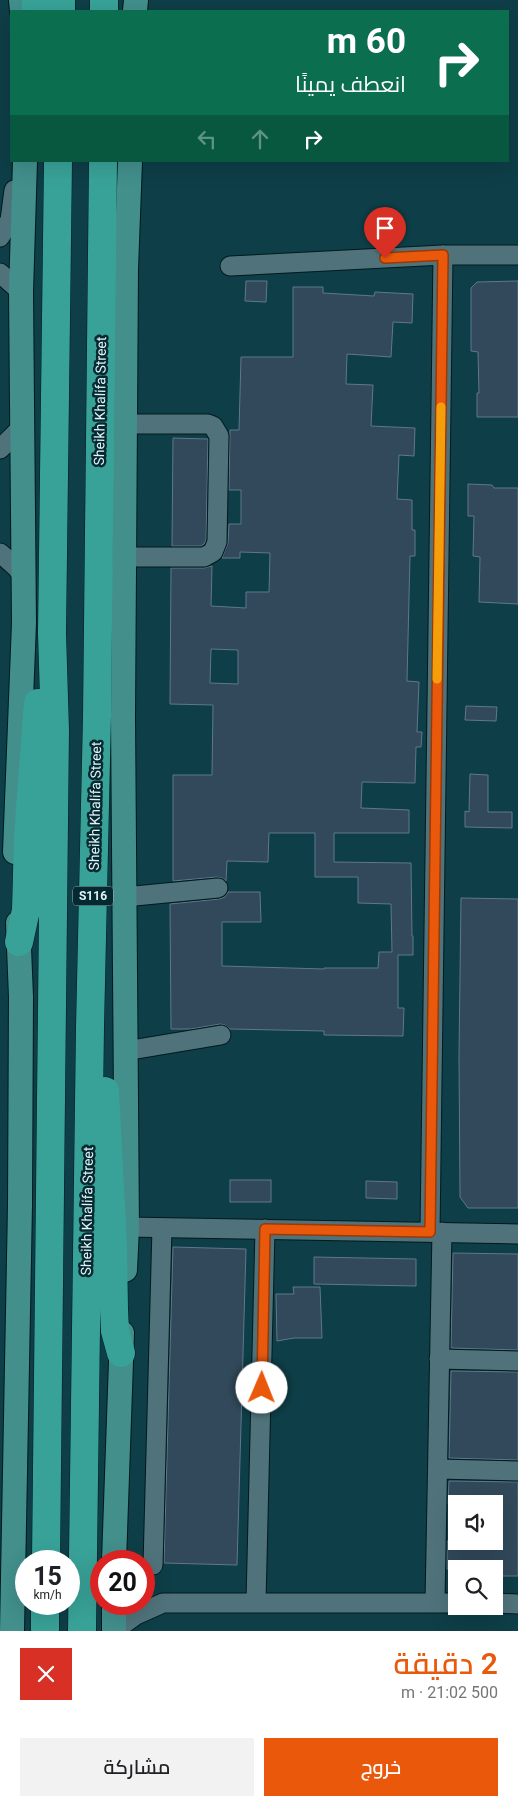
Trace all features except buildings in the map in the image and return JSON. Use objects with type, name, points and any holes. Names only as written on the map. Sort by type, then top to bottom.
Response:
[{"type":"highway","name":"S116","points":[[46,1550],[55,730],[52,633],[58,162]]},
{"type":"highway","name":"Sheikh Khalifa Street","points":[[82,1631],[90,1027],[98,716],[102,162]]},
{"type":"highway","points":[[19,942],[26,910],[28,836],[38,696],[52,633]]},
{"type":"highway","points":[[90,1027],[107,1098],[114,1309],[121,1354]]},
{"type":"highway","points":[[44,1631],[45,1615]]},
{"type":"main road","points":[[12,1631],[20,1205],[21,997],[15,826],[24,623],[21,292],[25,162]]},
{"type":"main road","points":[[114,1550],[127,1227],[124,897],[124,562],[126,269],[130,162]]},
{"type":"main road","points":[[0,1333],[6,1311],[10,1235],[20,1205]]},
{"type":"main road","points":[[114,1615],[114,1631]]},
{"type":"street","points":[[0,237],[7,227],[12,213],[15,162]]},
{"type":"street","points":[[230,266],[443,255],[518,255]]},
{"type":"street","points":[[435,1602],[439,1359],[436,1232],[443,255]]},
{"type":"street","points":[[0,273],[21,292]]},
{"type":"street","points":[[124,562],[204,557],[213,552],[217,542],[219,436],[213,426],[208,424],[125,424]]},
{"type":"street","points":[[0,449],[23,426]]},
{"type":"street","points":[[0,553],[23,576]]},
{"type":"street","points":[[124,562],[209,566]]},
{"type":"street","points":[[124,897],[218,888]]},
{"type":"street","points":[[126,1051],[221,1035]]},
{"type":"street","points":[[127,1227],[518,1234]]},
{"type":"street","points":[[153,1550],[162,1228]]},
{"type":"street","points":[[256,1602],[265,1229]]},
{"type":"street","points":[[439,1359],[518,1361]]},
{"type":"street","points":[[438,1469],[518,1471]]},
{"type":"street","points":[[155,1600],[162,1604]]},
{"type":"street","points":[[114,1631],[136,1615],[162,1604],[256,1602],[448,1603]]},
{"type":"street","points":[[503,1603],[518,1604]]},
{"type":"shaded area","points":[[0,0],[518,0],[518,1631],[0,1631]]},
{"type":"slow traffic","points":[[437,679],[441,407]]},
{"type":"route","points":[[262,1388],[265,1229],[430,1232],[443,255],[385,258]]}]
